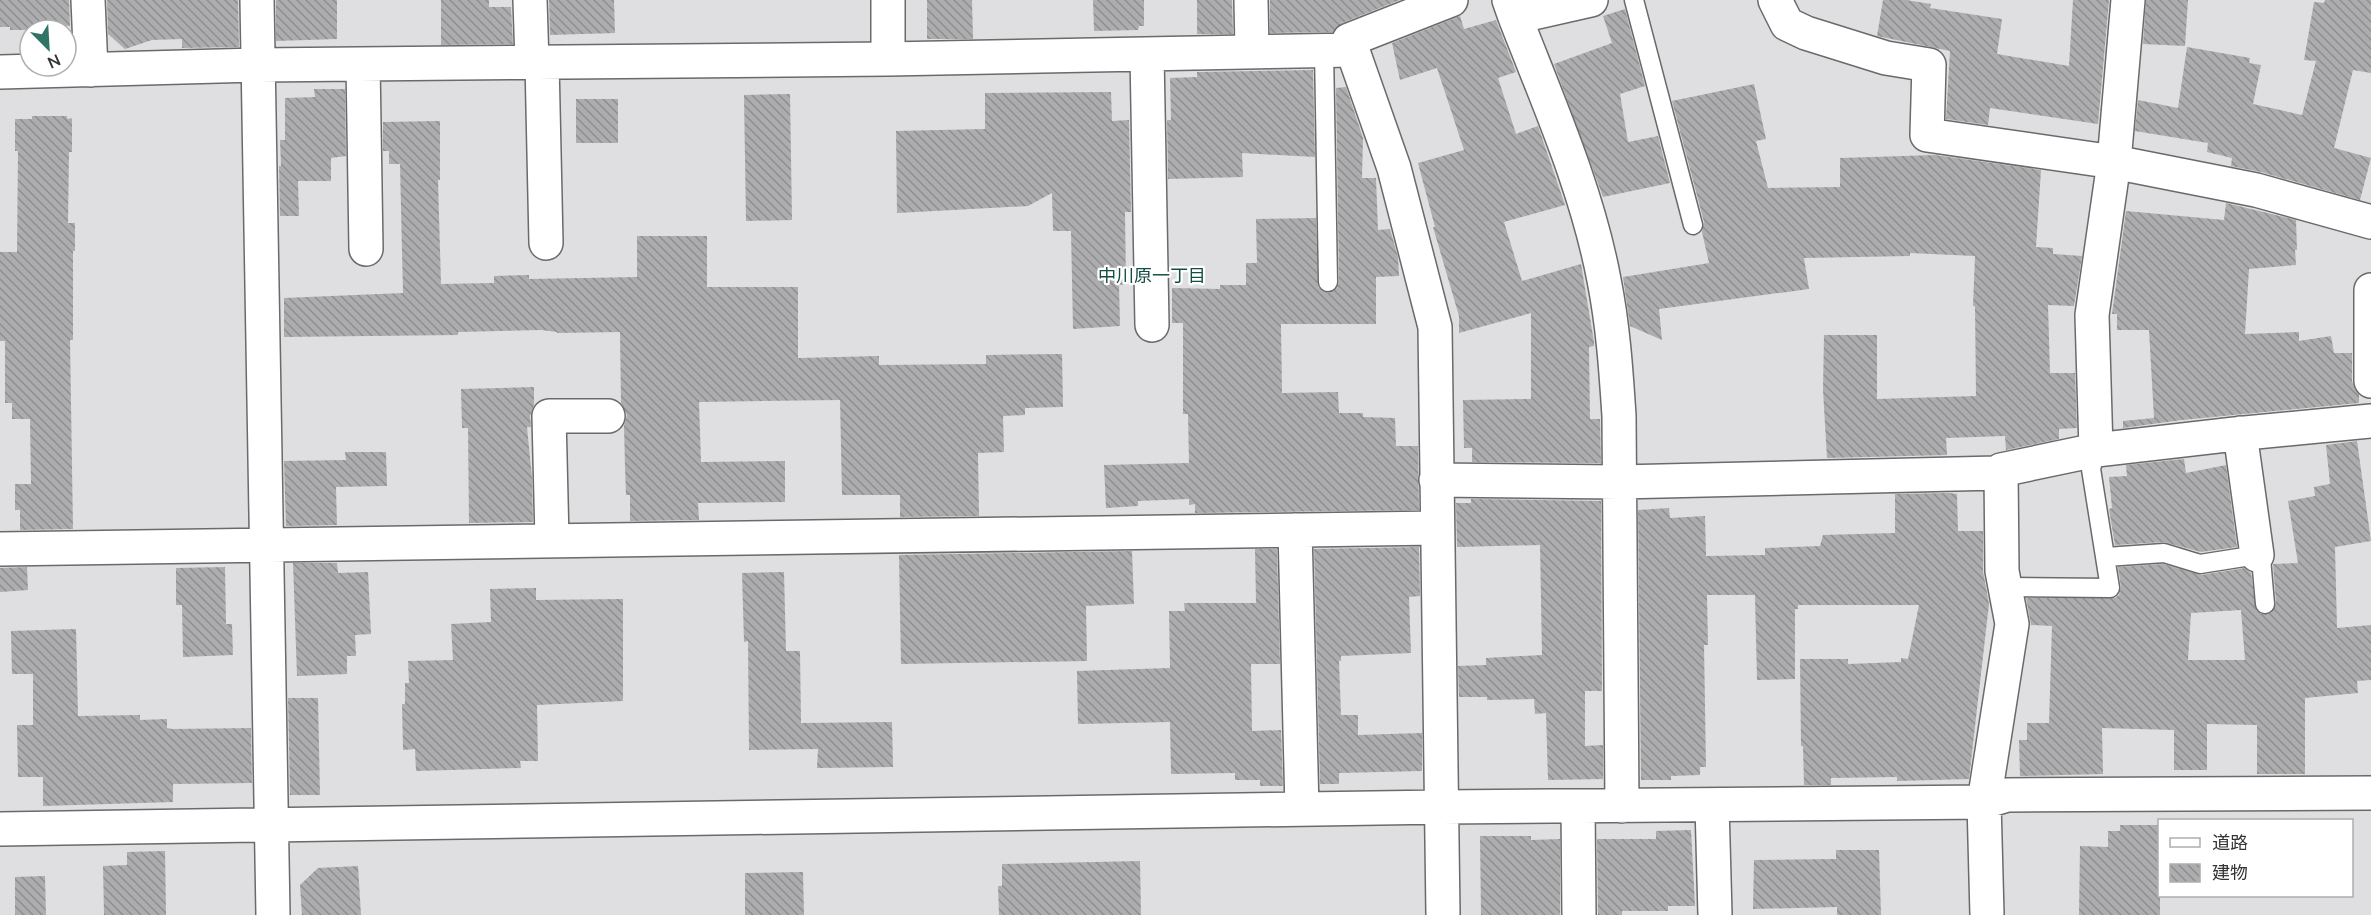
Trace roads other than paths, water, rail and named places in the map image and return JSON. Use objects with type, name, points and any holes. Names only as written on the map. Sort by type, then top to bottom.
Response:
[{"type":"street","points":[[88,0],[91,70]]},
{"type":"street","points":[[257,0],[273,915]]},
{"type":"street","points":[[530,0],[537,62],[546,243]]},
{"type":"street","points":[[888,0],[888,59]]},
{"type":"street","points":[[1251,0],[1252,51]]},
{"type":"street","points":[[1591,0],[1512,8],[1560,134],[1590,222],[1604,280],[1616,362],[1620,416],[1622,806]]},
{"type":"street","points":[[1775,0],[1787,24],[1806,33],[1886,58],[1929,65],[1927,135],[2114,162],[2256,190],[2371,222]]},
{"type":"street","points":[[2096,450],[2092,315],[2114,162],[2128,0]]},
{"type":"street","points":[[0,72],[258,65],[888,59],[1338,50],[1349,40],[1436,3]]},
{"type":"street","points":[[1338,50],[1394,168],[1435,327],[1443,915]]},
{"type":"street","points":[[1146,54],[1152,325]]},
{"type":"street","points":[[363,64],[366,249]]},
{"type":"street","points":[[2371,290],[2371,381]]},
{"type":"street","points":[[552,540],[549,416],[608,416]]},
{"type":"street","points":[[1436,480],[1619,482],[1997,473],[2001,470],[2096,450],[2240,433],[2371,421]]},
{"type":"street","points":[[2240,433],[2257,555]]},
{"type":"street","points":[[1987,915],[1984,802],[2012,624],[2001,571],[2001,470]]},
{"type":"street","points":[[0,549],[1437,528]]},
{"type":"street","points":[[1295,530],[1302,809]]},
{"type":"street","points":[[0,829],[1442,807],[1984,802],[2007,795],[2371,793]]},
{"type":"street","points":[[1712,804],[1715,915]]},
{"type":"street","points":[[1578,806],[1579,915]]},
{"type":"lane","points":[[1634,0],[1693,225]]},
{"type":"lane","points":[[1328,282],[1338,50]]},
{"type":"lane","points":[[2005,587],[2110,588],[2091,469],[2096,450]]},
{"type":"lane","points":[[2106,557],[2164,553],[2200,564],[2257,555],[2261,558],[2265,604]]},
{"type":"district","name":"中川原一丁目","points":[[1152,276]]}]
